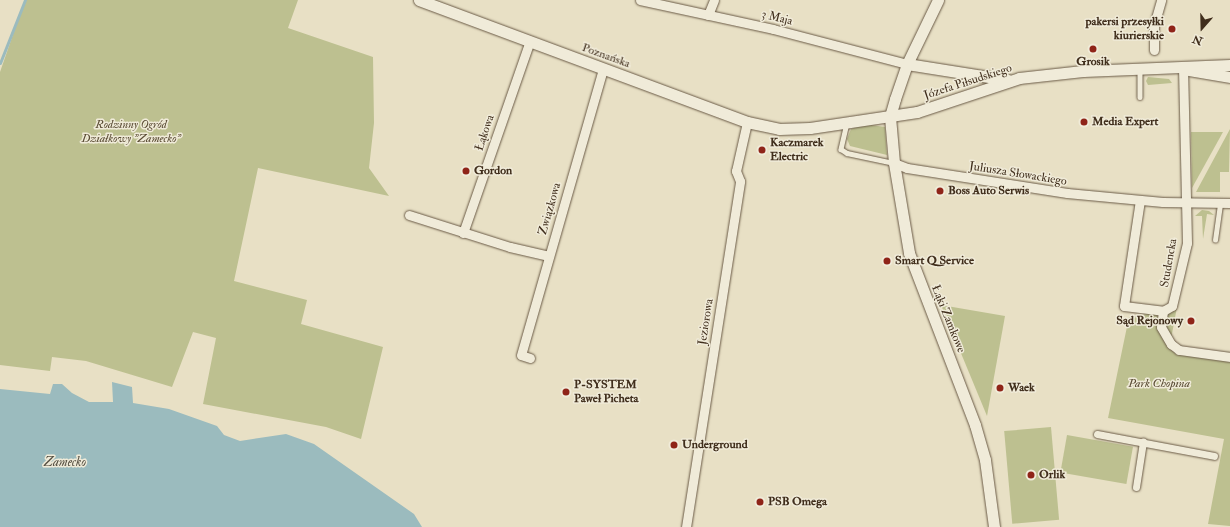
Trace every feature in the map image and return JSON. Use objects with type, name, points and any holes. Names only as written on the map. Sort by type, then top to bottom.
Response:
[{"type":"street","name":"Poznańska","points":[[419,0],[747,122],[787,129]]},
{"type":"street","name":"3 Maja","points":[[640,0],[708,15],[907,64]]},
{"type":"street","points":[[708,15],[714,0]]},
{"type":"street","points":[[890,117],[907,64],[938,0]]},
{"type":"street","points":[[1154,50],[1154,25],[1161,0]]},
{"type":"street","name":"Łąkowa","points":[[463,233],[530,41]]},
{"type":"street","points":[[907,64],[1008,80]]},
{"type":"street","name":"Józefa Piłsudskiego","points":[[787,129],[890,117],[937,106],[1008,80],[1140,68],[1183,68],[1230,65]]},
{"type":"street","name":"Józefa Piłsudskiego","points":[[1183,68],[1230,77]]},
{"type":"street","name":"Studencka","points":[[1163,311],[1172,306],[1187,243],[1183,68]]},
{"type":"street","name":"Związkowa","points":[[530,358],[521,355],[603,69]]},
{"type":"street","name":"Łąki Zamkowe","points":[[890,117],[894,163],[909,253],[975,425],[985,460],[994,527]]},
{"type":"street","name":"Jeziorowa","points":[[686,527],[740,181],[736,171],[747,122]]},
{"type":"street","name":"Juliusza Słowackiego","points":[[894,163],[907,168],[1006,184],[1140,200],[1187,203],[1230,203]]},
{"type":"street","points":[[1140,200],[1124,306],[1163,311],[1161,328],[1175,347],[1230,357]]},
{"type":"street","points":[[409,215],[510,247],[549,256]]},
{"type":"street","points":[[1097,434],[1214,456]]},
{"type":"street","points":[[1136,487],[1143,442]]},
{"type":"lane","points":[[1140,68],[1140,97]]},
{"type":"lane","points":[[847,123],[841,149],[847,153],[894,163]]},
{"type":"lane","points":[[1216,240],[1220,203]]},
{"type":"green space","name":"Rodzinny Ogród Działkowy \"Zamecko\"","points":[[25,0],[298,0],[288,28],[373,57],[374,123],[369,168],[389,196],[258,168],[234,281],[307,300],[301,324],[383,347],[361,439],[326,427],[203,404],[216,338],[193,332],[172,387],[86,361],[52,357],[50,371],[0,365],[0,72]]},
{"type":"green space","points":[[1148,77],[1169,79],[1172,83],[1148,85],[1146,81]]},
{"type":"green space","points":[[864,124],[885,127],[887,155],[850,146],[847,139],[851,129]]},
{"type":"green space","points":[[1230,129],[1229,172],[1220,172],[1220,192],[1196,192]]},
{"type":"green space","points":[[1191,132],[1223,132],[1192,188]]},
{"type":"green space","points":[[1202,210],[1209,211],[1214,215],[1207,214],[1203,239],[1202,216],[1195,216]]},
{"type":"green space","points":[[941,305],[1005,316],[987,416]]},
{"type":"green space","name":"Park Chopina","points":[[1177,307],[1171,339],[1179,347],[1230,356],[1230,526],[1208,524],[1224,439],[1108,418],[1129,317],[1167,311]]},
{"type":"green space","name":"Orlik","points":[[1051,427],[1059,520],[1012,524],[1004,431]]},
{"type":"green space","points":[[1067,435],[1133,447],[1126,484],[1060,472]]},
{"type":"water","name":"Zamecko","points":[[112,382],[132,387],[133,403],[169,409],[217,426],[224,435],[240,441],[286,434],[314,444],[414,514],[422,527],[0,527],[0,389],[50,394],[53,384],[62,384],[72,393],[89,402],[113,402]]},
{"type":"waterway","points":[[0,63],[25,0]]},
{"type":"place","name":"pakersi przesyłki kiurierskie","points":[[1172,29]]},
{"type":"place","name":"Grosik","points":[[1093,49]]},
{"type":"place","name":"Media Expert","points":[[1084,122]]},
{"type":"place","name":"Kaczmarek Electric","points":[[762,150]]},
{"type":"place","name":"Gordon","points":[[466,171]]},
{"type":"place","name":"Boss Auto Serwis","points":[[940,191]]},
{"type":"place","name":"Smart Q Service","points":[[887,261]]},
{"type":"place","name":"Sąd Rejonowy","points":[[1191,321]]},
{"type":"place","name":"Waek","points":[[1000,388]]},
{"type":"place","name":"P-SYSTEM Paweł Picheta","points":[[566,392]]},
{"type":"place","name":"Underground","points":[[674,445]]},
{"type":"place","name":"Orlik","points":[[1031,475]]},
{"type":"place","name":"PSB Omega","points":[[760,502]]}]
